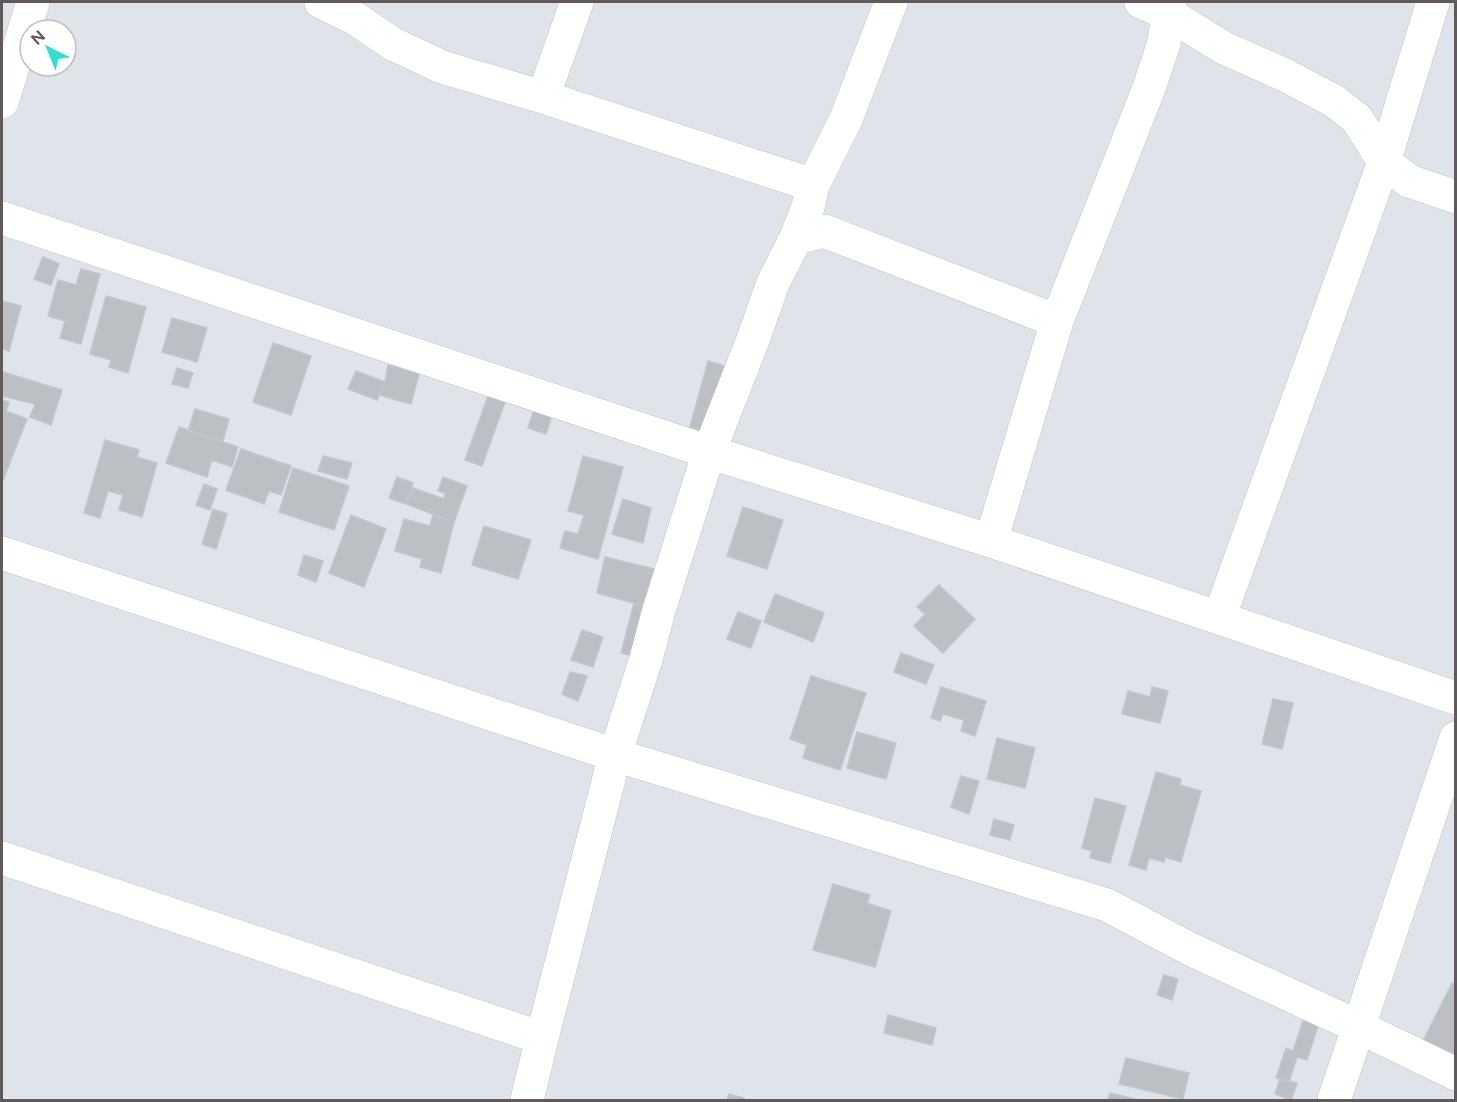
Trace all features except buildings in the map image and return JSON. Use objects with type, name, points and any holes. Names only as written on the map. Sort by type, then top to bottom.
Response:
[{"type":"street","points":[[2,102],[33,2]]},
{"type":"street","points":[[321,2],[356,19],[393,44],[442,67],[543,97],[1057,321]]},
{"type":"street","points":[[543,97],[577,2]]},
{"type":"street","points":[[527,1101],[615,755],[709,452],[773,283],[810,215],[891,2]]},
{"type":"street","points":[[1219,618],[1384,162],[1433,2]]},
{"type":"street","points":[[1159,5],[1224,48],[1285,75],[1334,101],[1357,119],[1384,162],[1409,181],[1455,197]]},
{"type":"street","points":[[991,542],[1057,321],[1149,88],[1164,44],[1159,5]]},
{"type":"street","points":[[2,218],[709,452],[991,542],[1455,698]]},
{"type":"street","points":[[2,553],[615,755],[1107,905],[1190,949],[1455,1074]]},
{"type":"street","points":[[1334,1101],[1455,738]]},
{"type":"street","points":[[2,858],[542,1038]]}]
